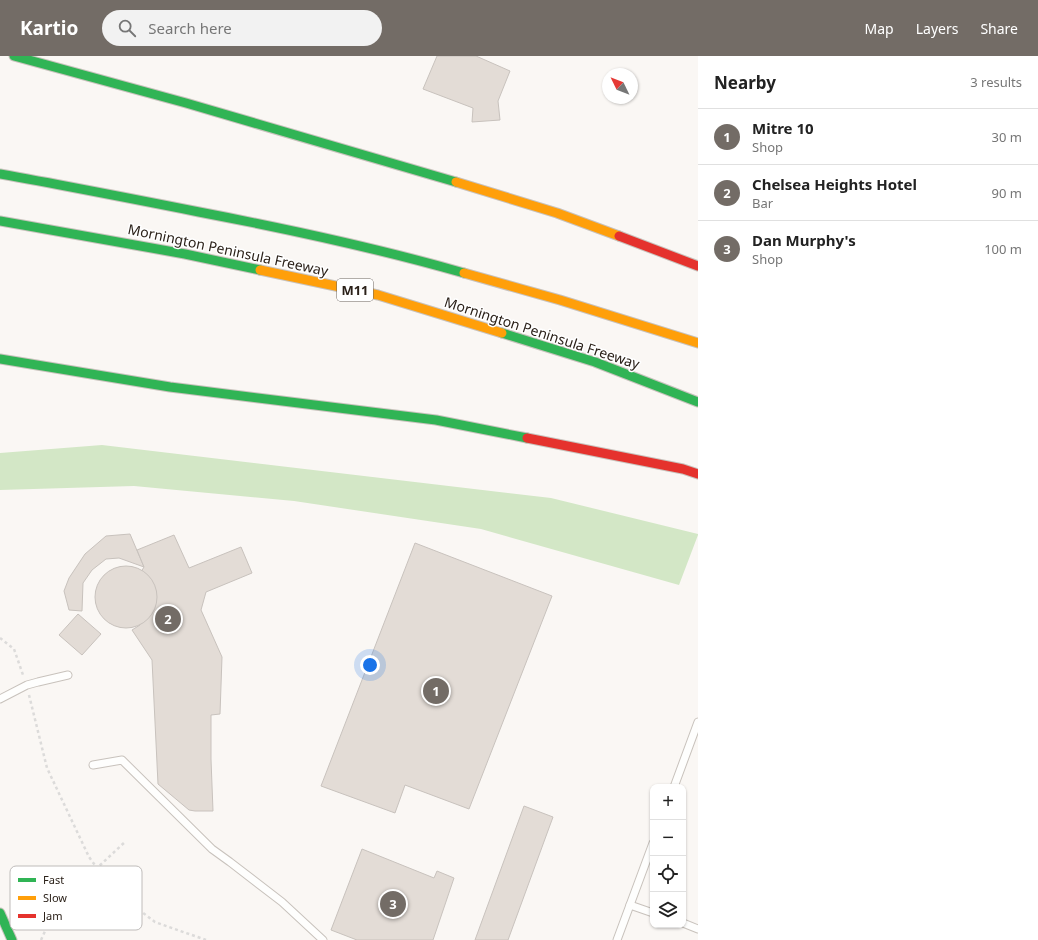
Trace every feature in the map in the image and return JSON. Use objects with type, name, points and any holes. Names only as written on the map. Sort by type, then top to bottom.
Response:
[{"type":"highway","points":[[14,56],[179,101],[430,174],[557,214],[698,266]]},
{"type":"highway","points":[[0,174],[286,229],[422,262],[560,300],[698,343]]},
{"type":"highway","name":"Mornington Peninsula Freeway","points":[[0,221],[185,254],[378,295],[595,362],[698,402]]},
{"type":"highway","points":[[0,360],[170,387],[436,420],[675,468],[698,474]]},
{"type":"highway","points":[[70,380],[170,387]]},
{"type":"highway","points":[[0,913],[12,940]]},
{"type":"lane","points":[[0,699],[38,682],[68,675]]},
{"type":"lane","points":[[675,784],[698,722]]},
{"type":"lane","points":[[93,765],[122,760],[212,849],[282,902],[323,940]]},
{"type":"lane","points":[[617,940],[650,851]]},
{"type":"lane","points":[[630,906],[650,912]]},
{"type":"lane","points":[[686,925],[698,929]]},
{"type":"path","points":[[0,638],[14,649],[27,686],[47,768],[89,857],[96,866]]},
{"type":"path","points":[[99,866],[126,841]]},
{"type":"path","points":[[142,912],[155,922],[206,940]]},
{"type":"path","points":[[41,940],[46,930]]},
{"type":"green space","points":[[102,445],[551,498],[698,535],[679,585],[481,529],[294,501],[134,486],[0,490],[0,453]]},
{"type":"building","points":[[437,56],[476,56],[510,71],[498,101],[500,120],[472,122],[473,108],[423,89]]},
{"type":"building","points":[[130,534],[144,567],[119,558],[106,559],[92,570],[83,583],[82,611],[69,610],[64,591],[69,578],[85,554],[106,536]]},
{"type":"building","points":[[174,535],[189,568],[241,547],[252,573],[206,592],[201,610],[222,657],[220,714],[211,715],[213,811],[189,810],[158,784],[152,660],[132,630],[140,625],[133,606],[131,588],[144,567],[137,550]]},
{"type":"building","points":[[415,543],[552,596],[469,809],[405,785],[395,813],[321,786]]},
{"type":"building","points":[[126,566],[138,568],[148,575],[155,585],[157,597],[155,609],[148,619],[138,626],[126,628],[114,626],[104,619],[97,609],[95,597],[97,585],[104,575],[114,568]]},
{"type":"building","points":[[78,614],[101,634],[82,655],[59,635]]},
{"type":"building","points":[[524,806],[553,817],[508,940],[475,940]]},
{"type":"building","points":[[362,849],[434,878],[437,871],[454,878],[433,940],[357,940],[331,930]]},
{"type":"traffic: fast","points":[[14,56],[186,103],[456,182]]},
{"type":"traffic: fast","points":[[0,174],[125,197],[299,232],[398,255],[464,273]]},
{"type":"traffic: fast","points":[[0,221],[185,254],[260,270]]},
{"type":"traffic: fast","points":[[502,333],[595,362],[698,402]]},
{"type":"traffic: fast","points":[[0,359],[170,387],[436,420],[527,438]]},
{"type":"traffic: fast","points":[[0,913],[12,940]]},
{"type":"traffic: slow","points":[[456,182],[557,213],[619,236]]},
{"type":"traffic: slow","points":[[260,270],[378,295],[502,333]]},
{"type":"traffic: slow","points":[[464,273],[560,300],[698,343]]},
{"type":"traffic: jam","points":[[619,236],[698,266]]},
{"type":"traffic: jam","points":[[527,438],[683,469],[698,474]]},
{"type":"place","name":"Chelsea Heights Hotel","points":[[168,619]]},
{"type":"place","name":"Mitre 10","points":[[436,691]]},
{"type":"place","name":"Dan Murphy's","points":[[393,904]]}]
